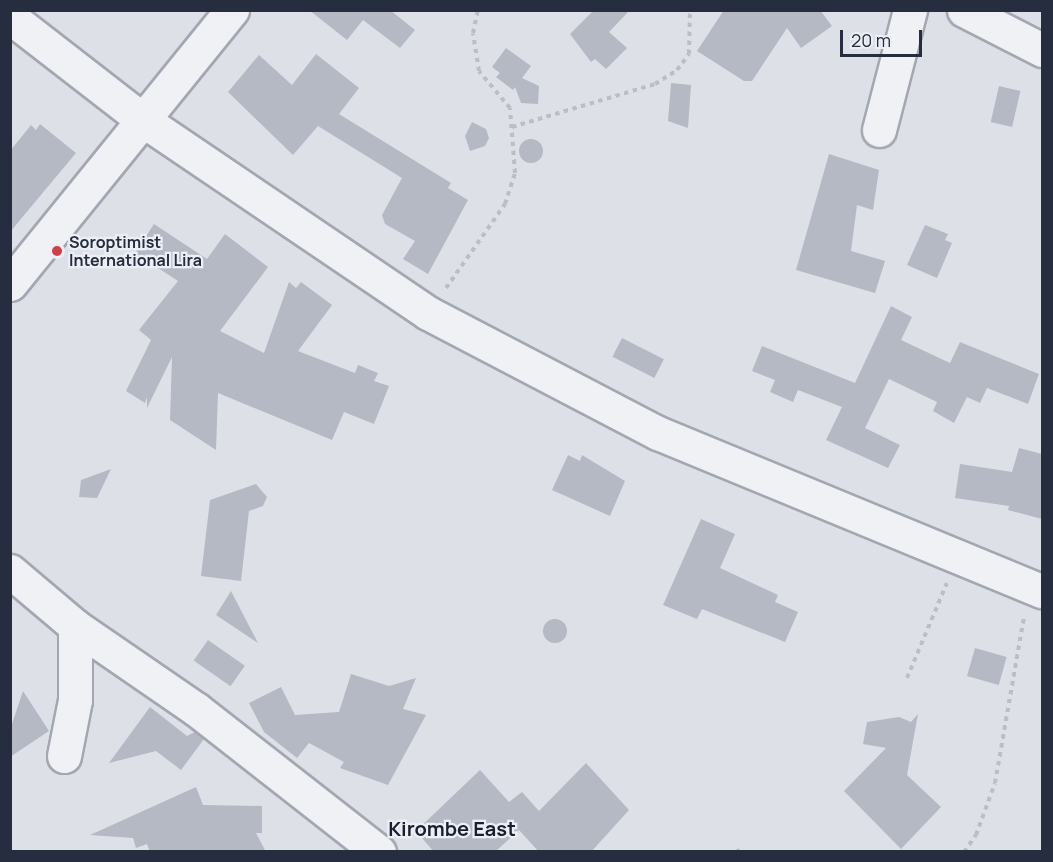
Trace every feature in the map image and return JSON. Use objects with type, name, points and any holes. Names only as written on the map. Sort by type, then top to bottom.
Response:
[{"type":"street","points":[[10,284],[140,118],[232,10]]},
{"type":"street","points":[[879,130],[910,10]]},
{"type":"street","points":[[964,10],[1042,50]]},
{"type":"street","points":[[10,16],[140,118],[428,313],[658,434],[1036,589]]},
{"type":"street","points":[[11,572],[75,626],[197,710],[380,852]]},
{"type":"street","points":[[64,756],[75,700],[75,626]]},
{"type":"path","points":[[428,313],[505,204],[515,174],[510,108],[479,71],[473,33],[478,10]]},
{"type":"path","points":[[512,128],[656,84],[677,70],[689,54],[690,10]]},
{"type":"path","points":[[907,678],[957,558]]},
{"type":"path","points":[[964,852],[976,835],[995,783],[1036,589]]},
{"type":"building","points":[[309,10],[390,10],[415,30],[400,48],[363,20],[347,40]]},
{"type":"building","points":[[594,10],[630,10],[609,32],[627,48],[606,69],[595,59],[591,62],[570,34]]},
{"type":"building","points":[[724,10],[820,10],[832,26],[801,48],[787,28],[752,81],[744,81],[697,51]]},
{"type":"building","points":[[506,48],[531,66],[522,78],[539,86],[538,104],[521,103],[515,87],[513,90],[496,77],[500,73],[492,67]]},
{"type":"building","points":[[316,54],[359,88],[339,114],[451,183],[448,188],[468,200],[428,274],[403,259],[415,241],[385,224],[382,215],[402,178],[318,126],[293,155],[228,92],[259,55],[292,85]]},
{"type":"building","points":[[671,83],[691,85],[688,128],[668,121]]},
{"type":"building","points":[[999,86],[1020,91],[1012,127],[991,122]]},
{"type":"building","points":[[472,122],[486,129],[489,138],[485,146],[470,151],[465,136]]},
{"type":"building","points":[[40,124],[76,153],[10,232],[10,151],[31,125],[36,130]]},
{"type":"building","points":[[531,139],[536,140],[542,146],[542,156],[536,162],[531,163],[526,162],[520,156],[519,151],[520,146],[526,140]]},
{"type":"building","points":[[829,154],[879,170],[873,210],[857,205],[851,251],[885,261],[875,293],[796,270]]},
{"type":"building","points":[[154,224],[207,259],[225,234],[268,267],[220,331],[264,353],[289,282],[296,288],[301,282],[332,305],[298,351],[355,373],[358,365],[378,373],[374,381],[389,386],[374,424],[344,412],[332,440],[218,393],[216,450],[170,420],[172,357],[147,408],[147,397],[145,403],[126,391],[151,340],[139,330],[178,281],[135,253]]},
{"type":"building","points":[[925,225],[948,234],[945,240],[952,243],[937,278],[907,265]]},
{"type":"building","points":[[891,306],[912,317],[901,340],[950,363],[960,342],[1039,374],[1028,404],[987,388],[980,403],[967,397],[954,423],[933,411],[937,402],[889,379],[865,428],[900,445],[888,468],[826,440],[842,407],[798,390],[793,402],[770,392],[775,380],[752,371],[762,346],[855,383]]},
{"type":"building","points":[[622,338],[664,359],[654,378],[612,357]]},
{"type":"building","points":[[1019,448],[1042,454],[1042,519],[1008,510],[1009,506],[955,498],[960,464],[1012,472]]},
{"type":"building","points":[[568,455],[580,461],[582,455],[625,481],[610,516],[552,490]]},
{"type":"building","points":[[111,469],[97,498],[79,497],[81,480]]},
{"type":"building","points":[[256,484],[267,497],[263,506],[249,511],[241,581],[201,576],[210,500]]},
{"type":"building","points":[[701,519],[735,534],[720,568],[778,595],[775,602],[798,612],[785,642],[702,609],[697,619],[663,605]]},
{"type":"building","points":[[231,591],[258,643],[216,615]]},
{"type":"building","points":[[555,619],[564,622],[567,631],[564,640],[555,643],[546,640],[543,631],[546,622]]},
{"type":"building","points":[[208,640],[245,666],[231,686],[194,660]]},
{"type":"building","points":[[975,648],[1007,657],[999,685],[967,676]]},
{"type":"building","points":[[351,674],[389,686],[416,678],[403,709],[426,715],[388,785],[340,768],[344,762],[309,743],[297,758],[264,732],[249,703],[281,687],[295,715],[339,712]]},
{"type":"building","points":[[23,691],[49,731],[10,757],[10,730]]},
{"type":"building","points":[[150,707],[187,736],[195,732],[204,739],[181,770],[156,751],[109,763]]},
{"type":"building","points":[[918,714],[907,775],[941,807],[901,849],[844,791],[886,748],[863,744],[867,722],[899,717],[911,722]]},
{"type":"building","points":[[586,763],[629,810],[591,852],[539,852],[519,830],[495,852],[434,852],[416,831],[480,770],[509,802],[522,792],[539,811]]},
{"type":"building","points":[[196,787],[203,805],[262,806],[262,833],[256,833],[266,852],[150,852],[147,844],[136,848],[133,838],[90,835]]},
{"type":"place","name":"Soroptimist International Lira","points":[[57,251]]},
{"type":"district","name":"Kirombe East","points":[[452,828]]}]
